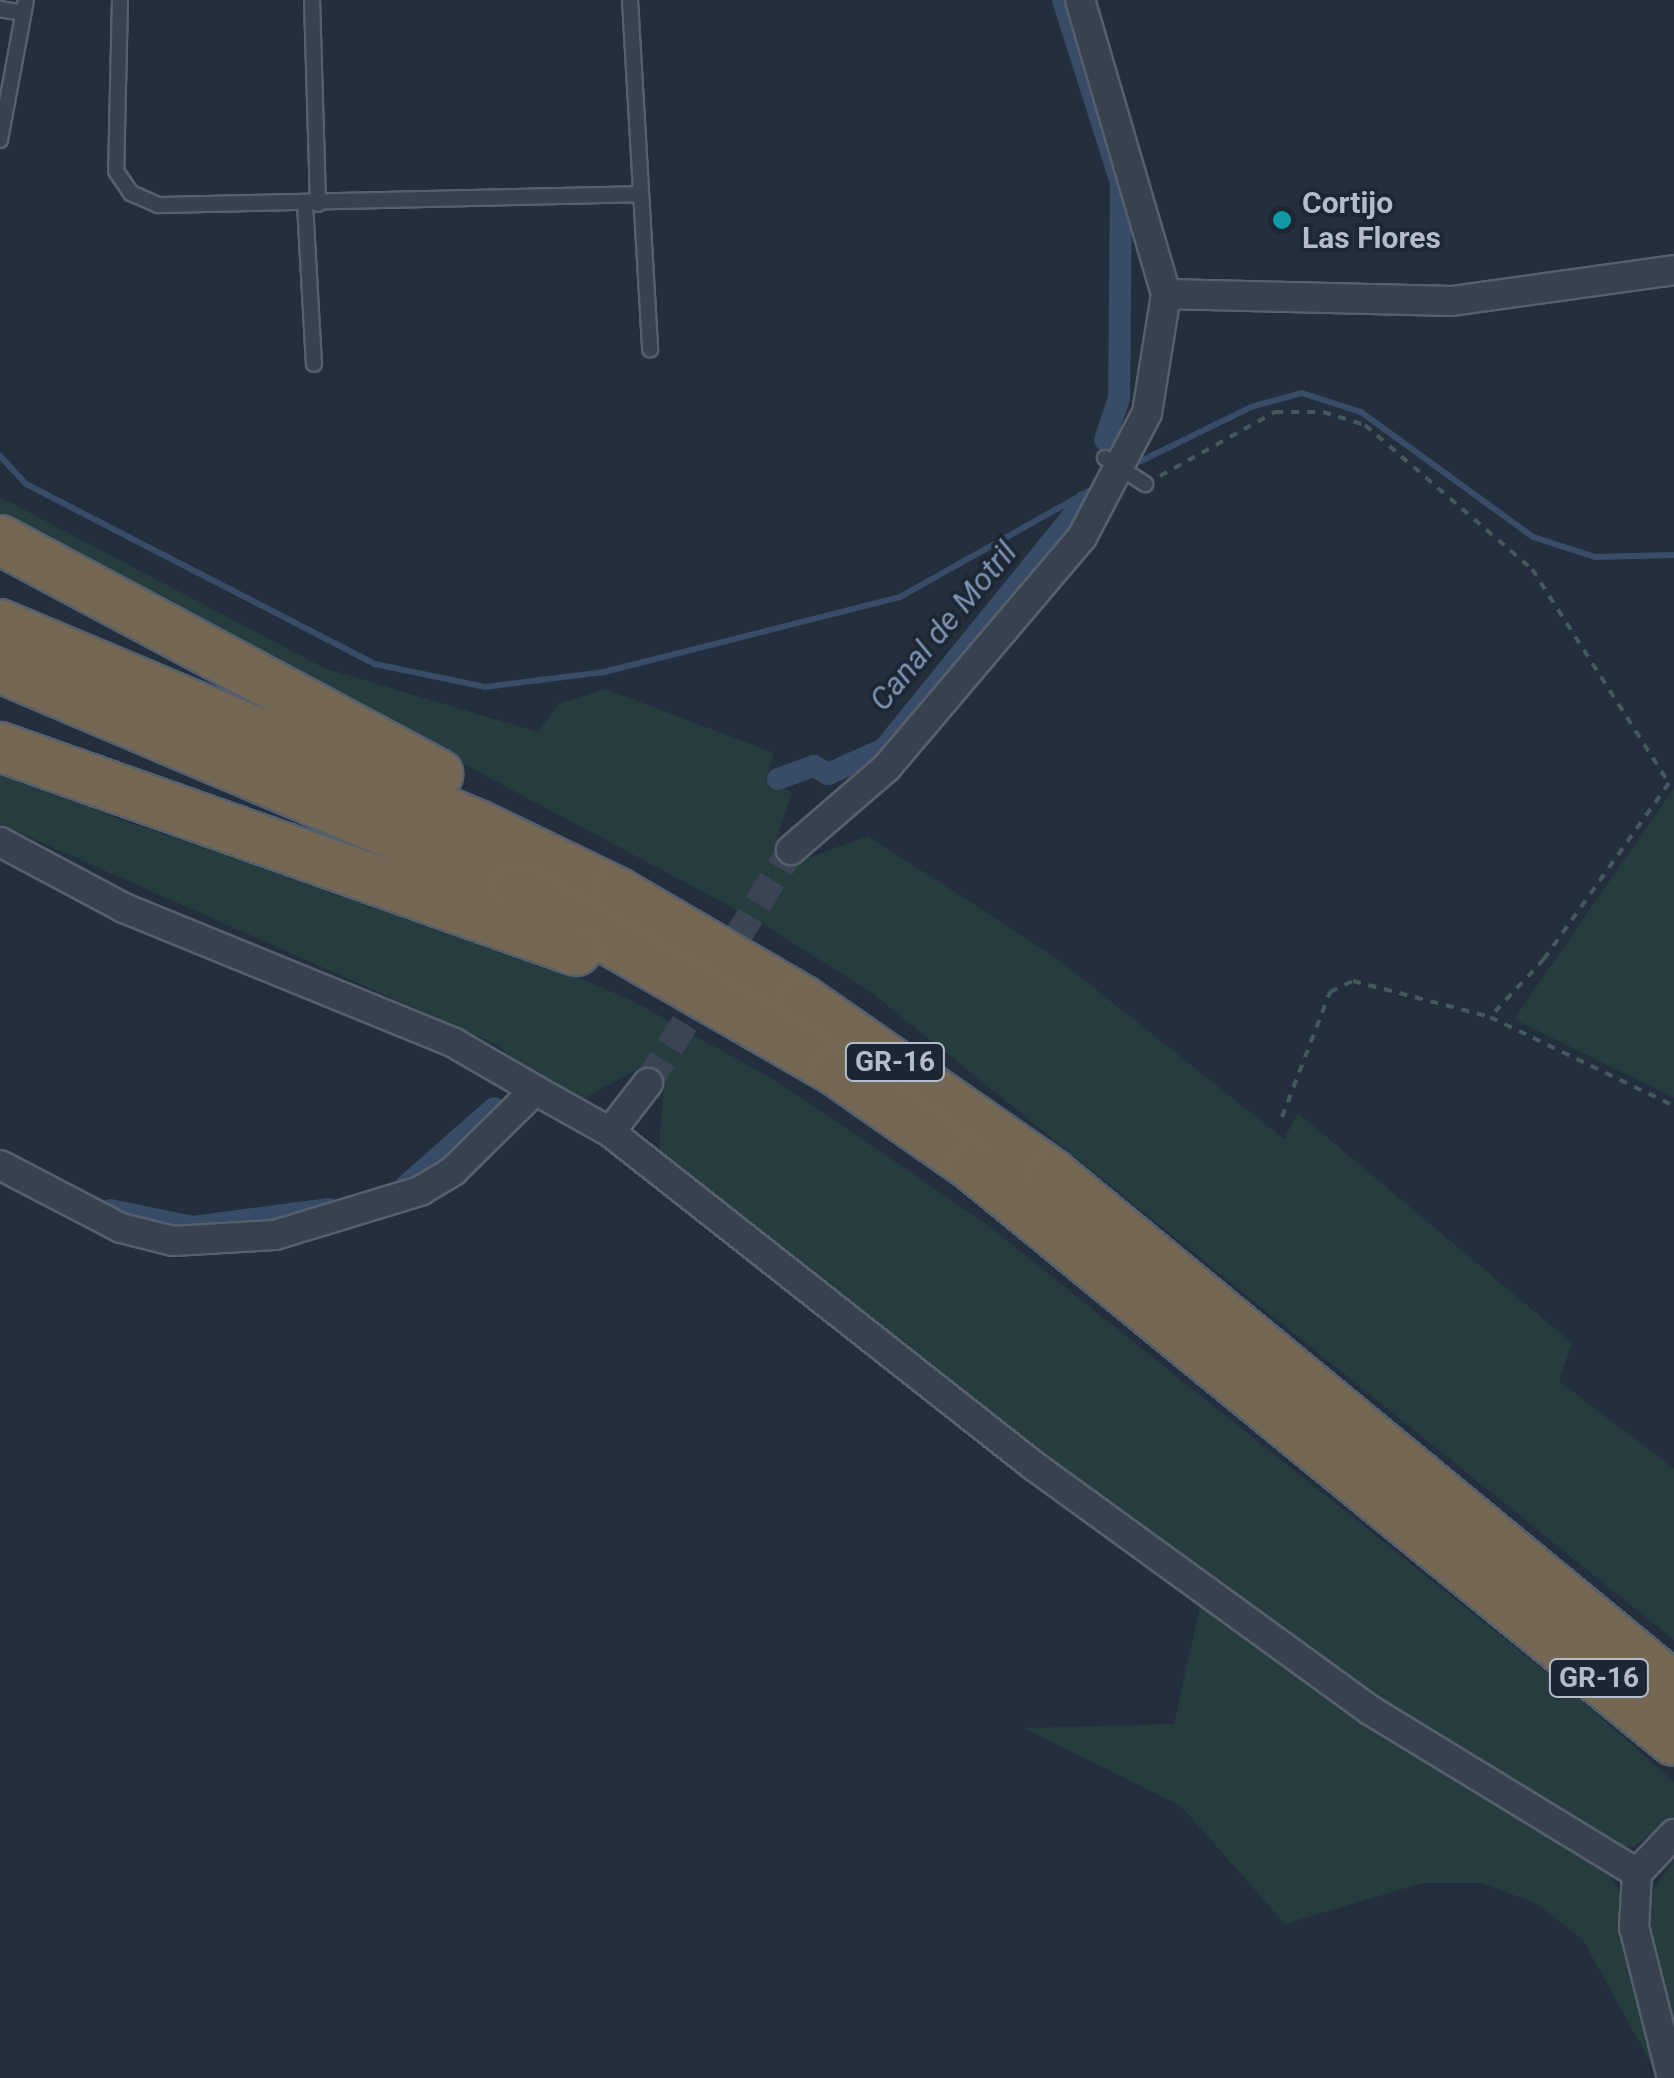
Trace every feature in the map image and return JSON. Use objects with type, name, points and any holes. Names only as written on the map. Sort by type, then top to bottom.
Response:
[{"type":"highway","points":[[0,540],[631,880],[684,930]]},
{"type":"highway","name":"GR-16","points":[[0,624],[333,758],[684,930],[941,1092],[1052,1174],[1674,1688]]},
{"type":"highway","name":"GR-16","points":[[0,668],[518,888],[836,1072],[972,1166],[1674,1741]]},
{"type":"highway","points":[[0,747],[220,831],[520,926],[778,1055],[836,1072]]},
{"type":"street","points":[[792,850],[887,767],[1082,537],[1163,354],[1166,294],[1080,0]]},
{"type":"street","points":[[1166,294],[1452,301],[1674,270]]},
{"type":"street","points":[[0,842],[124,908],[454,1043],[610,1132],[1034,1466],[1370,1710],[1637,1873]]},
{"type":"street","points":[[610,1132],[648,1082]]},
{"type":"street","points":[[0,1165],[138,1232],[173,1241],[275,1235],[420,1191],[454,1172],[535,1090]]},
{"type":"street","points":[[1672,2078],[1640,1968],[1637,1873],[1674,1834]]},
{"type":"lane","points":[[120,0],[112,122],[116,170],[131,194],[172,206],[641,194]]},
{"type":"lane","points":[[312,0],[314,364]]},
{"type":"lane","points":[[630,0],[650,349]]},
{"type":"lane","points":[[0,9],[24,7],[0,140]]},
{"type":"lane","points":[[1113,463],[1145,484]]},
{"type":"path","points":[[1145,484],[1276,412],[1365,425],[1532,569],[1662,762],[1669,783],[1544,959],[1490,1017]]},
{"type":"path","points":[[1282,1117],[1330,992],[1353,980],[1490,1017],[1674,1106]]},
{"type":"green space","points":[[0,497],[324,668],[538,732],[558,704],[606,689],[774,753],[766,779],[792,793],[775,844],[805,859],[868,836],[1055,957],[1284,1139],[1298,1113],[1572,1343],[1559,1381],[1674,1469],[1674,1640],[872,993],[763,924],[0,516]]},
{"type":"green space","points":[[0,769],[119,819],[536,960],[631,1000],[778,1082],[985,1223],[1581,1700],[1674,1782],[1674,1816],[1634,1847],[1604,1846],[1201,1577],[658,1158],[664,1088],[639,1068],[572,1105],[497,1045],[0,824]]},
{"type":"green space","points":[[1674,788],[1674,1098],[1514,1019]]},
{"type":"green space","points":[[1200,1607],[1609,1874],[1625,1900],[1659,2078],[1583,1940],[1537,1904],[1482,1883],[1422,1883],[1285,1924],[1181,1806],[1024,1728],[1174,1724]]},
{"type":"green space","points":[[1674,1861],[1674,2052],[1646,1964],[1646,1900]]},
{"type":"waterway","name":"Canal de Motril","points":[[1063,0],[1121,183],[1119,398],[1105,440]]},
{"type":"waterway","points":[[1141,461],[1251,407],[1302,393],[1361,412],[1533,537],[1595,557],[1674,555]]},
{"type":"waterway","points":[[0,456],[26,484],[375,664],[485,687],[604,672],[900,597],[1096,487]]},
{"type":"waterway","name":"Canal de Motril","points":[[778,779],[814,766],[828,774],[884,749],[1084,502]]},
{"type":"waterway","name":"Canal de Motril","points":[[407,1185],[494,1108]]},
{"type":"waterway","name":"Canal de Motril","points":[[110,1210],[193,1227],[329,1209]]},
{"type":"tunnel","points":[[648,1083],[791,850]]},
{"type":"place","name":"Cortijo Las Flores","points":[[1282,220]]}]
